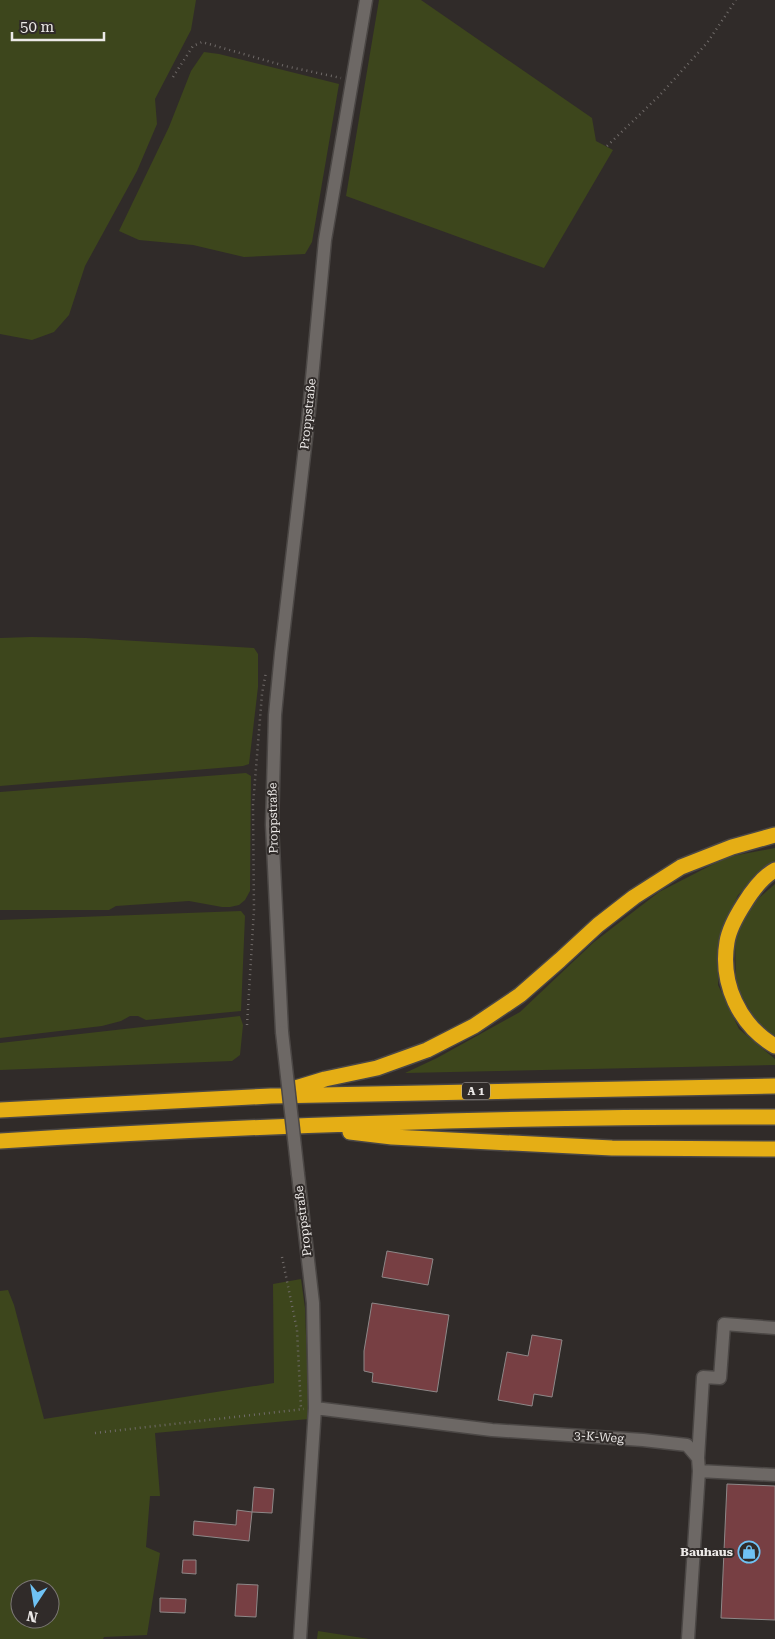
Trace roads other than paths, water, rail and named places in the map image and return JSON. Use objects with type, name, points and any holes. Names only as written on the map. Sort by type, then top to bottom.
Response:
[{"type":"highway","points":[[271,1096],[325,1079],[377,1068],[427,1050],[474,1026],[520,994],[634,896],[681,867],[732,847],[775,835]]},
{"type":"highway","points":[[775,870],[751,893],[737,915],[727,940],[725,967],[731,993],[743,1018],[762,1038],[775,1046]]},
{"type":"highway","name":"A 1","points":[[0,1110],[271,1096],[775,1086]]},
{"type":"highway","points":[[0,1141],[306,1126],[483,1120],[775,1117]]},
{"type":"highway","points":[[306,1126],[392,1137],[586,1147],[775,1149]]},
{"type":"street","name":"Proppstraße","points":[[300,1639],[315,1408],[313,1304],[282,1032],[272,825],[275,715],[308,421],[325,240],[366,0]]},
{"type":"street","points":[[688,1639],[704,1377],[720,1378],[724,1324],[775,1328]]},
{"type":"street","name":"3-K-Weg","points":[[315,1408],[492,1430],[643,1440],[687,1445],[698,1465]]},
{"type":"street","points":[[698,1465],[775,1475]]},
{"type":"place","name":"Bauhaus","points":[[749,1552]]}]
